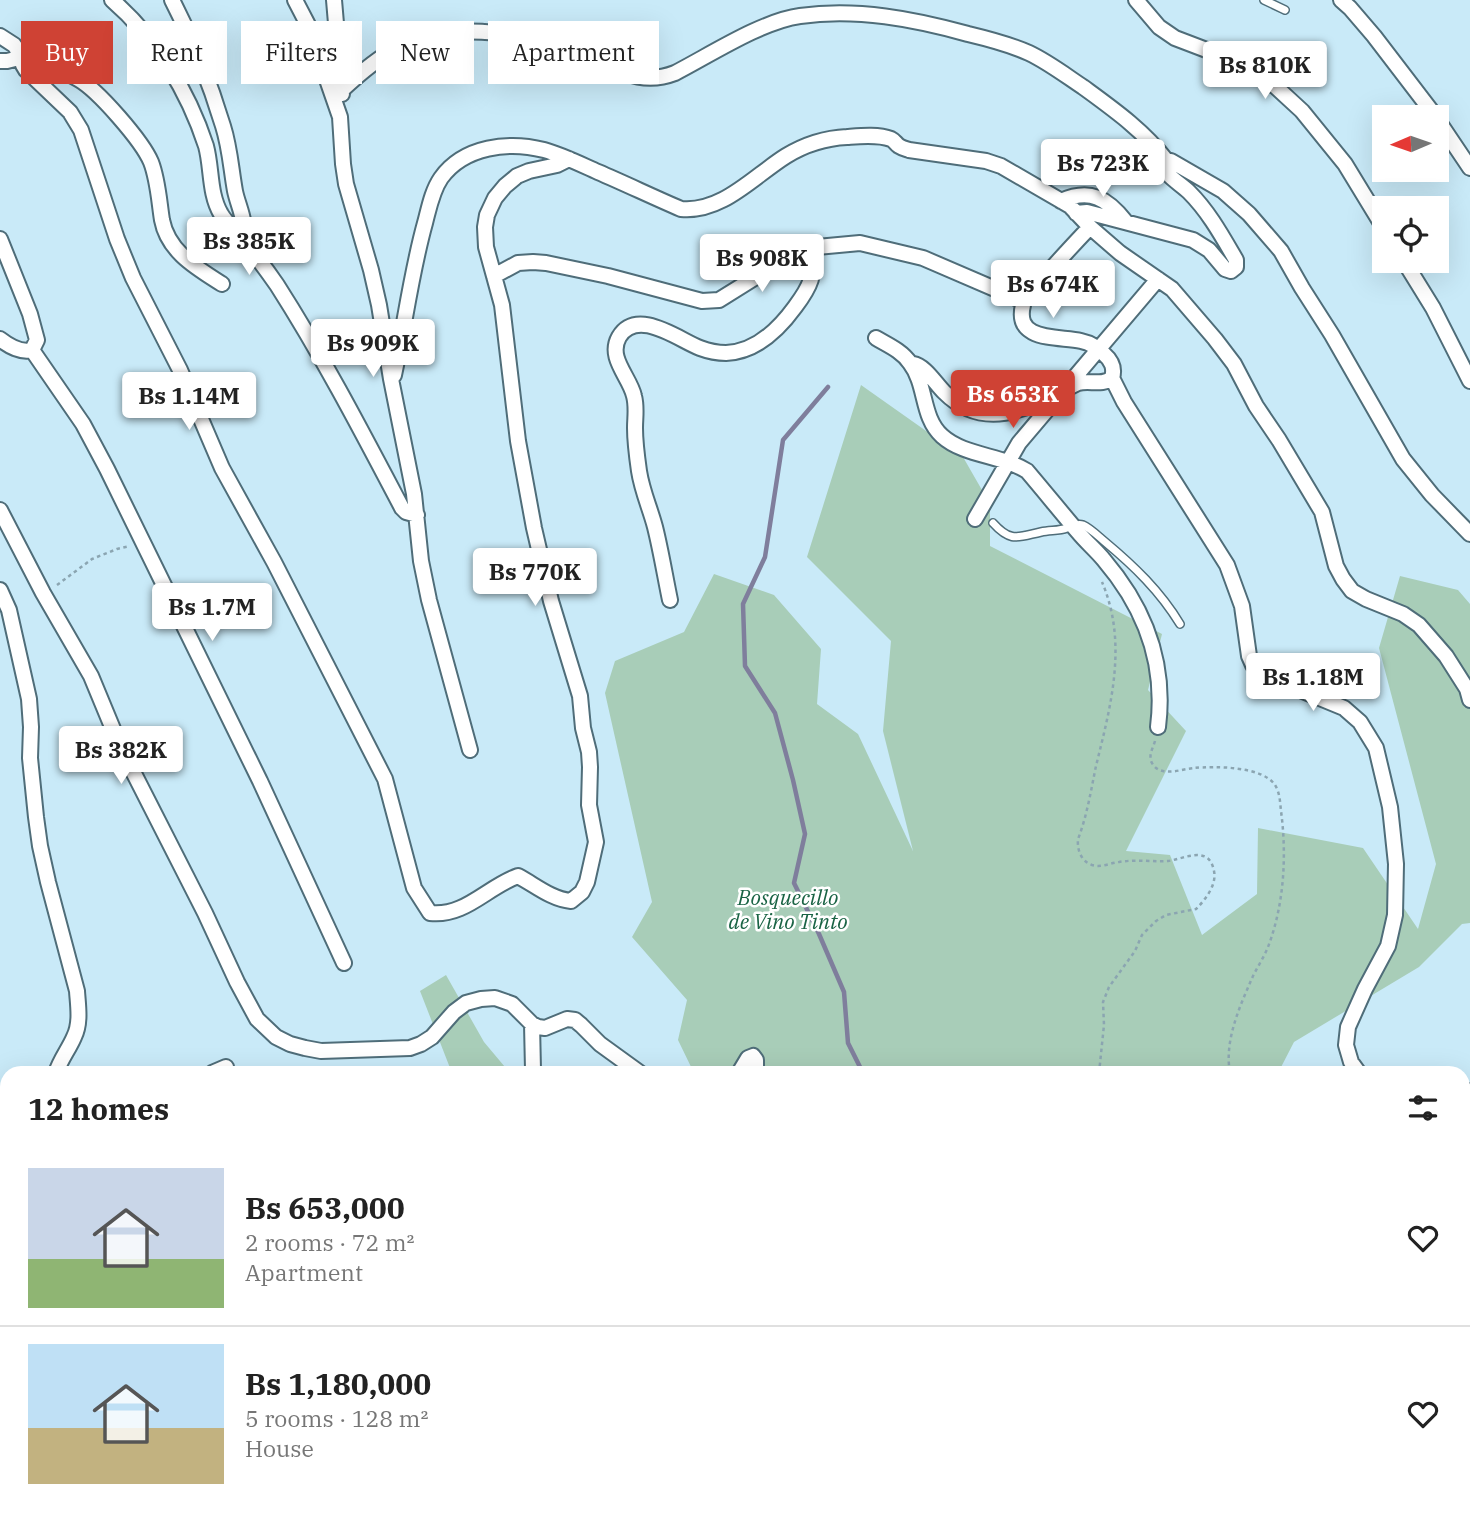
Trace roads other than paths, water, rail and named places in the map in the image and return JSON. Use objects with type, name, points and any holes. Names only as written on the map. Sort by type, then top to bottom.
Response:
[{"type":"street","points":[[112,0],[144,33],[172,71],[205,145],[215,199],[221,214],[275,283],[334,380],[402,508],[417,514]]},
{"type":"street","points":[[172,0],[203,65],[223,127],[243,220],[242,238]]},
{"type":"street","points":[[295,0],[308,25],[340,117]]},
{"type":"street","points":[[334,0],[342,90],[340,117],[346,184],[371,270],[414,494],[421,561],[429,600],[470,750]]},
{"type":"street","points":[[1136,0],[1158,27],[1175,38],[1238,62],[1276,87],[1302,111],[1345,164],[1372,208]]},
{"type":"street","points":[[1341,0],[1374,36],[1426,105]]},
{"type":"street","points":[[342,90],[388,53],[414,41],[444,34],[484,33],[529,38],[554,44],[628,74],[649,79],[675,73],[769,25],[799,16],[887,15],[1006,44],[1031,54],[1062,72],[1145,135],[1166,160],[1223,191],[1249,214],[1281,251],[1403,459],[1432,495],[1470,534]]},
{"type":"street","points":[[0,36],[17,48],[21,54]]},
{"type":"street","points":[[0,61],[21,56]]},
{"type":"street","points":[[41,84],[70,112],[81,130],[117,239],[133,278],[180,370],[222,468],[274,562],[385,779],[414,888],[430,913],[441,914],[458,910],[506,880],[518,876],[549,895],[571,901],[582,892],[587,882],[596,842],[589,806],[590,767],[580,696],[551,601],[534,528],[518,441],[502,306],[486,247],[485,227],[495,198],[517,176],[569,159]]},
{"type":"street","points":[[85,84],[109,105],[151,162],[163,224],[170,241],[182,256],[222,284]]},
{"type":"street","points":[[391,379],[396,367],[420,239],[432,197],[440,179],[450,168],[466,157],[485,150],[520,145],[545,150],[681,209],[701,209],[712,205],[787,155],[832,138],[859,136],[892,140],[898,146],[909,150],[986,161],[1001,166],[1061,201],[1120,253],[1172,289],[1192,310],[1234,364],[1256,406],[1322,513],[1336,566],[1343,579],[1352,591],[1403,614],[1419,625],[1446,656],[1467,689],[1470,700]]},
{"type":"street","points":[[1449,137],[1470,168]]},
{"type":"street","points":[[1076,213],[1087,212],[1193,240],[1209,250],[1225,269],[1231,271],[1236,267],[1236,260],[1207,212],[1165,171],[1163,164],[1166,160]]},
{"type":"street","points":[[1061,201],[1077,195],[1097,197],[1126,223]]},
{"type":"street","points":[[911,364],[921,367],[962,408],[982,412],[1011,413],[1031,407],[1078,383],[1103,383],[1112,378],[1114,371],[1111,360],[1099,349],[1080,340],[1040,335],[1028,329],[1021,316],[1023,301],[1090,227]]},
{"type":"street","points":[[0,239],[35,328],[37,340],[32,350]]},
{"type":"street","points":[[494,276],[518,263],[546,263],[702,301],[712,301],[719,300],[783,259],[810,249],[860,243],[923,258],[1023,301]]},
{"type":"street","points":[[670,600],[639,470],[634,395],[616,355],[617,341],[625,330],[643,325],[670,332],[710,351],[728,353],[744,350],[775,331],[808,291],[813,272],[810,249]]},
{"type":"street","points":[[1411,273],[1433,308],[1470,381]]},
{"type":"street","points":[[975,519],[1020,443],[1158,279]]},
{"type":"street","points":[[876,338],[899,351],[911,364],[919,380],[931,421],[940,434],[953,443],[1027,471],[1117,577],[1152,643],[1159,681],[1158,727]]},
{"type":"street","points":[[0,339],[19,350],[32,350]]},
{"type":"street","points":[[32,350],[83,424],[107,469],[260,781],[344,963]]},
{"type":"street","points":[[1112,378],[1227,565],[1242,606],[1253,665],[1266,676],[1344,708],[1360,722],[1376,748],[1390,807],[1396,863],[1395,915],[1388,946],[1348,1027],[1346,1045],[1354,1066]]},
{"type":"street","points":[[0,510],[43,593],[91,676],[120,746],[237,982],[257,1019],[276,1037],[290,1044],[321,1051],[410,1048],[432,1037],[454,1012],[466,1003],[495,998],[512,1004],[532,1024],[545,1027],[566,1019],[575,1020],[600,1044],[630,1066]]},
{"type":"street","points":[[0,590],[9,610],[6,621],[29,699],[30,758],[40,846],[77,991],[75,1036],[58,1066]]},
{"type":"street","points":[[532,1024],[533,1066]]},
{"type":"street","points":[[743,1066],[748,1058],[753,1056],[756,1066]]},
{"type":"lane","points":[[1264,0],[1285,10]]},
{"type":"lane","points":[[993,523],[1004,533],[1020,538],[1072,525],[1085,526],[1135,569],[1162,597],[1180,624]]},
{"type":"waterway","points":[[828,387],[783,440],[765,557],[743,604],[745,666],[775,713],[805,834],[794,883],[844,992],[848,1043],[860,1066]]},
{"type":"park label","name":"Bosquecillo de Vino Tinto","points":[[788,910]]}]
